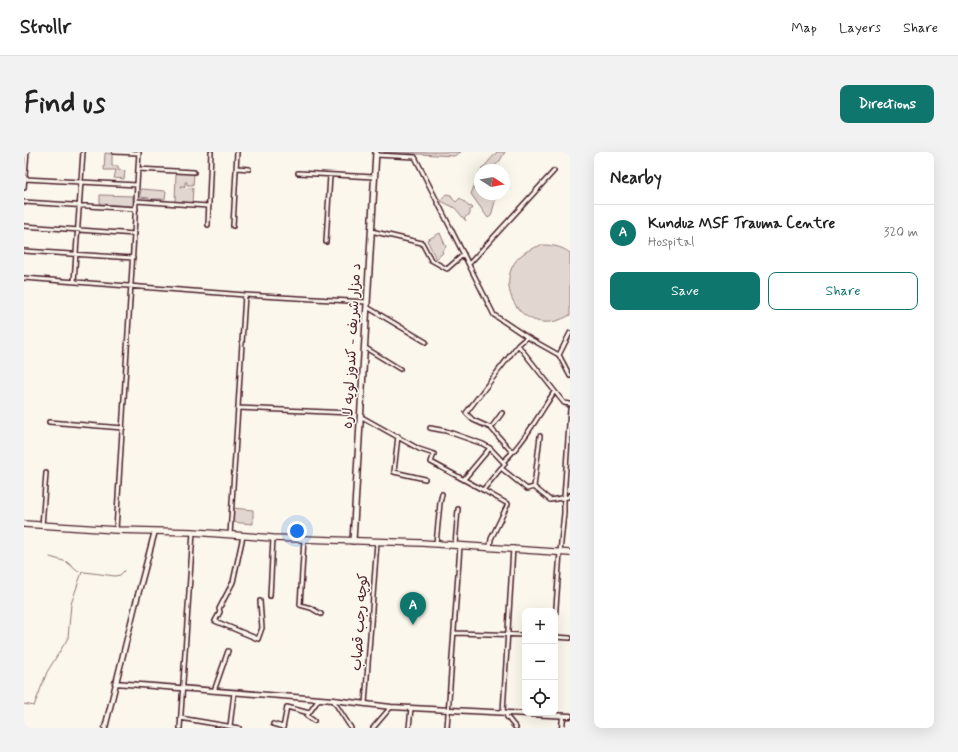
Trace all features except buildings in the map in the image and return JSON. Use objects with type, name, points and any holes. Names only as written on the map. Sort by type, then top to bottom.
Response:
[{"type":"highway","points":[[24,524],[116,530],[193,532],[273,538],[377,541],[570,552]]},
{"type":"main road","name":"د مزار شریف - کندوز لویه لاره","points":[[353,541],[376,153]]},
{"type":"street","points":[[24,188],[25,159],[27,152]]},
{"type":"street","points":[[74,282],[83,152]]},
{"type":"street","points":[[114,152],[139,153],[116,530]]},
{"type":"street","points":[[208,225],[211,152]]},
{"type":"street","points":[[233,226],[238,152]]},
{"type":"street","points":[[376,153],[415,157],[494,315],[527,337],[560,355],[570,376]]},
{"type":"street","points":[[237,168],[249,169]]},
{"type":"street","points":[[138,169],[194,172]]},
{"type":"street","points":[[469,264],[554,171]]},
{"type":"street","points":[[298,173],[374,177]]},
{"type":"street","points":[[326,242],[330,175]]},
{"type":"street","points":[[25,179],[137,185]]},
{"type":"street","points":[[136,201],[208,206]]},
{"type":"street","points":[[24,202],[136,209]]},
{"type":"street","points":[[24,226],[134,234]]},
{"type":"street","points":[[371,231],[422,244],[431,260],[447,269],[464,254]]},
{"type":"street","points":[[24,251],[133,258]]},
{"type":"street","points":[[24,278],[367,304],[426,342]]},
{"type":"street","points":[[230,535],[245,295]]},
{"type":"street","points":[[560,355],[570,333]]},
{"type":"street","points":[[512,452],[491,428],[473,420],[467,412],[518,345],[527,337]]},
{"type":"street","points":[[518,345],[554,392],[564,403],[570,404]]},
{"type":"street","points":[[364,347],[400,369]]},
{"type":"street","points":[[483,490],[505,464],[504,462],[531,427],[554,392]]},
{"type":"street","points":[[238,408],[350,413]]},
{"type":"street","points":[[556,608],[564,513],[570,409]]},
{"type":"street","points":[[491,428],[502,413]]},
{"type":"street","points":[[360,416],[419,449],[434,454],[431,462],[508,504],[491,540],[490,547]]},
{"type":"street","points":[[49,422],[123,428]]},
{"type":"street","points":[[430,428],[446,431],[490,448],[504,462]]},
{"type":"street","points":[[398,436],[394,472],[425,479]]},
{"type":"street","points":[[534,487],[540,436]]},
{"type":"street","points":[[464,479],[490,448]]},
{"type":"street","points":[[501,468],[527,489],[534,487]]},
{"type":"street","points":[[42,526],[46,473]]},
{"type":"street","points":[[534,487],[550,500],[564,498],[570,495]]},
{"type":"street","points":[[436,544],[442,494]]},
{"type":"street","points":[[447,728],[454,634],[458,509]]},
{"type":"street","points":[[105,728],[115,683],[155,531]]},
{"type":"street","points":[[180,728],[193,532]]},
{"type":"street","points":[[243,536],[233,582],[219,609],[220,612],[215,621],[258,639],[262,628],[260,601]]},
{"type":"street","points":[[270,596],[273,538]]},
{"type":"street","points":[[304,539],[300,605],[311,608],[321,614]]},
{"type":"street","name":"کوچه رجب قصاب","points":[[365,704],[377,541]]},
{"type":"street","points":[[513,548],[504,712],[516,728]]},
{"type":"street","points":[[454,634],[522,634]]},
{"type":"street","points":[[558,637],[570,638]]},
{"type":"street","points":[[214,691],[228,650]]},
{"type":"street","points":[[115,683],[332,700],[391,707],[522,713]]},
{"type":"street","points":[[230,726],[234,693]]},
{"type":"street","points":[[314,720],[307,716],[319,699]]},
{"type":"street","points":[[332,700],[351,728]]},
{"type":"street","points":[[273,724],[283,727],[287,707],[309,713]]},
{"type":"street","points":[[374,728],[391,707]]},
{"type":"street","points":[[409,728],[410,708]]},
{"type":"street","points":[[558,715],[570,716]]},
{"type":"street","points":[[562,716],[562,728]]},
{"type":"street","points":[[180,718],[239,728]]},
{"type":"shaded area","points":[[383,152],[461,152],[454,156]]},
{"type":"shaded area","points":[[497,152],[505,152],[497,164],[486,164]]},
{"type":"shaded area","points":[[105,153],[112,154],[112,166],[118,166],[118,170],[125,171],[124,179],[114,178],[116,170],[104,170]]},
{"type":"shaded area","points":[[176,173],[194,174],[193,185],[187,185],[187,182],[185,182],[185,186],[180,186],[193,188],[192,203],[175,202]]},
{"type":"shaded area","points":[[474,186],[474,198],[471,194]]},
{"type":"shaded area","points":[[141,189],[166,191],[165,199],[149,200],[149,198],[140,197]]},
{"type":"shaded area","points":[[446,194],[451,195],[456,202],[460,198],[469,207],[471,206],[473,208],[470,210],[470,214],[464,218],[466,221],[455,208],[441,201]]},
{"type":"shaded area","points":[[100,195],[133,196],[133,206],[100,204]]},
{"type":"shaded area","points":[[475,200],[495,200],[491,216],[488,218]]},
{"type":"shaded area","points":[[440,233],[446,247],[442,251],[443,253],[436,259],[427,240]]},
{"type":"shaded area","points":[[541,245],[556,246],[570,253],[570,315],[552,322],[536,321],[523,314],[514,302],[509,289],[510,274],[516,261],[529,250]]},
{"type":"shaded area","points":[[233,508],[253,510],[253,524],[231,522]]},
{"type":"waterway","points":[[50,557],[67,562],[77,571],[115,576],[120,575],[124,571]]},
{"type":"waterway","points":[[24,704],[34,706],[47,672],[68,638],[71,604],[82,572]]},
{"type":"place","name":"Kunduz MSF Trauma Centre","points":[[413,625]]}]
